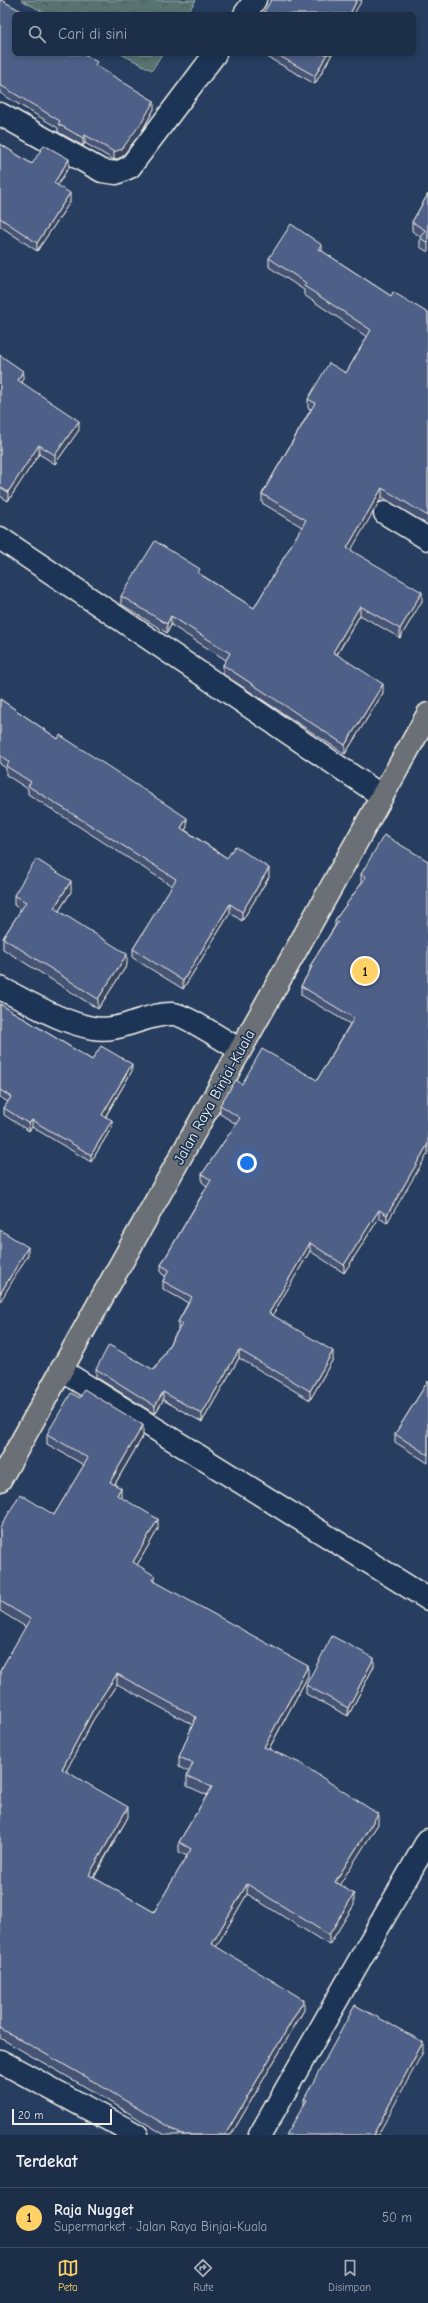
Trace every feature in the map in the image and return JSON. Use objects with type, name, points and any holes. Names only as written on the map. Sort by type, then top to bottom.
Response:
[{"type":"main road","name":"Jalan Raya Binjai-Kuala","points":[[0,1480],[5,1457],[61,1370],[428,714]]},
{"type":"street","points":[[246,12],[255,0]]},
{"type":"street","points":[[0,114],[102,171],[116,173],[130,167],[213,56]]},
{"type":"street","points":[[385,513],[428,539]]},
{"type":"street","points":[[0,538],[382,796]]},
{"type":"street","points":[[0,988],[73,1022],[94,1028],[114,1029],[158,1014],[175,1014],[240,1050]]},
{"type":"street","points":[[61,1370],[428,1599]]},
{"type":"street","points":[[260,2135],[428,1840]]},
{"type":"street","points":[[0,2061],[137,2135]]},
{"type":"green space","points":[[21,0],[196,0],[188,12],[43,12]]},
{"type":"green space","points":[[125,56],[161,56],[152,70]]},
{"type":"building","points":[[1,0],[23,12],[12,12],[12,56],[87,56],[97,62],[95,65],[154,101],[142,122],[122,149],[114,152],[85,135],[83,138],[58,124],[60,121],[0,85]]},
{"type":"building","points":[[271,0],[286,0],[290,2],[291,0],[357,0],[351,12],[264,12]]},
{"type":"building","points":[[280,56],[326,56],[315,76]]},
{"type":"building","points":[[0,144],[32,164],[44,145],[69,159],[54,183],[70,193],[37,243],[0,218]]},
{"type":"building","points":[[428,194],[428,243],[420,238],[425,230],[412,222]]},
{"type":"building","points":[[291,224],[322,245],[319,249],[391,296],[393,292],[428,313],[428,516],[382,488],[347,548],[422,592],[400,629],[360,606],[333,652],[383,684],[345,745],[223,665],[230,653],[171,616],[167,624],[121,596],[155,541],[200,569],[198,573],[254,608],[306,520],[262,494],[315,403],[308,399],[329,363],[346,373],[371,330],[304,286],[306,283],[269,258]]},
{"type":"building","points":[[0,355],[23,371],[18,380],[79,421],[55,455],[39,445],[8,492],[0,487]]},
{"type":"building","points":[[0,699],[58,739],[60,735],[187,818],[181,828],[227,858],[235,846],[269,868],[242,912],[230,904],[183,981],[133,949],[176,879],[28,786],[31,782],[6,766],[9,762],[0,755]]},
{"type":"building","points":[[384,835],[428,861],[428,1144],[387,1215],[379,1210],[344,1265],[310,1243],[269,1313],[333,1351],[310,1391],[239,1350],[202,1414],[163,1392],[155,1406],[96,1369],[109,1345],[154,1370],[182,1324],[178,1322],[192,1297],[163,1281],[169,1270],[161,1265],[211,1180],[202,1174],[240,1118],[220,1105],[236,1080],[242,1084],[262,1049],[317,1080],[354,1018],[301,986],[312,967],[310,966],[338,922],[335,920],[366,877],[361,874]]},
{"type":"building","points":[[36,859],[71,881],[54,908],[127,954],[98,999],[3,938],[26,902],[14,895]]},
{"type":"building","points":[[0,1004],[92,1060],[101,1046],[132,1064],[102,1115],[112,1120],[91,1155],[32,1120],[29,1124],[4,1108],[11,1097],[0,1090]]},
{"type":"building","points":[[0,1230],[28,1247],[0,1294]]},
{"type":"building","points":[[428,1381],[428,1455],[395,1434]]},
{"type":"building","points":[[84,1389],[143,1425],[110,1482],[121,1488],[117,1495],[158,1519],[133,1562],[155,1576],[152,1580],[308,1666],[264,1747],[300,1763],[378,1814],[335,1882],[354,1894],[329,1935],[247,1884],[212,1944],[304,2000],[225,2135],[182,2135],[96,2083],[0,2028],[0,1671],[30,1619],[0,1601],[0,1528],[20,1494],[54,1515],[88,1458],[47,1434],[71,1393],[80,1398]],"holes":[[[117,1674],[196,1717],[179,1757],[193,1763],[187,1776],[212,1787],[179,1842],[191,1849],[154,1912],[89,1875],[128,1807],[62,1769],[93,1710]]]},
{"type":"building","points":[[332,1636],[374,1658],[348,1708],[306,1685]]},
{"type":"building","points":[[355,2005],[423,2042],[373,2135],[286,2135],[307,2100],[304,2099]]},
{"type":"place","name":"Raja Nugget","points":[[365,971]]}]
